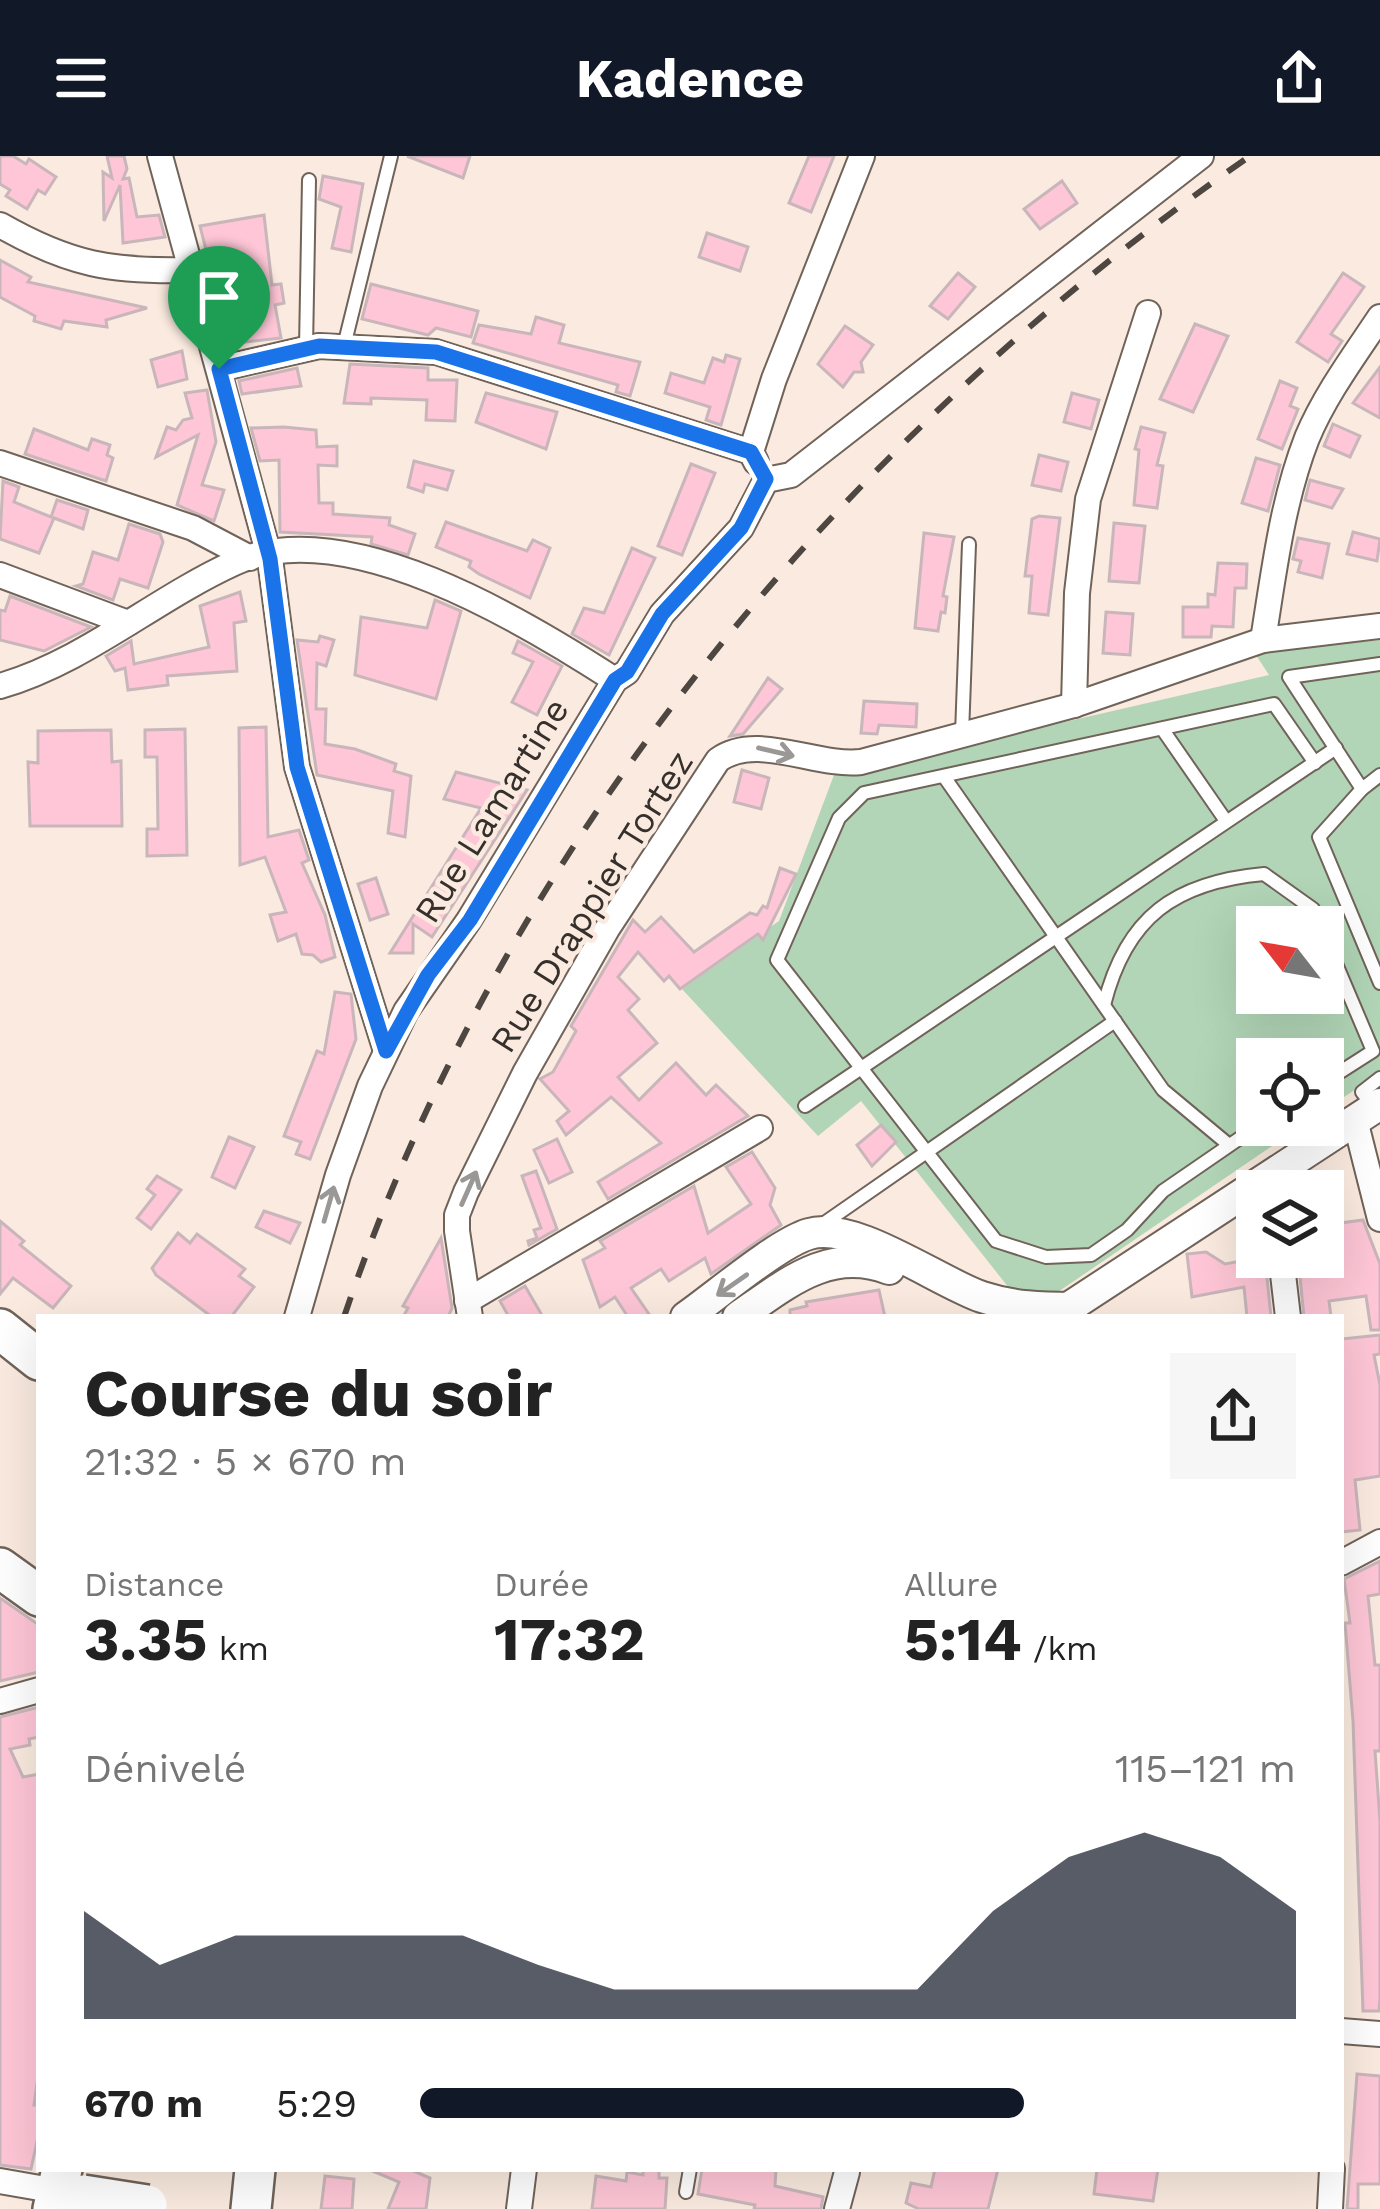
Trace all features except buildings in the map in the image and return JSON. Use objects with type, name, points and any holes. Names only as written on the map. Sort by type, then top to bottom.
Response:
[{"type":"main road","points":[[0,1329],[36,1358]]},
{"type":"main road","points":[[0,1568],[36,1594]]},
{"type":"main road","points":[[250,2209],[255,2172]]},
{"type":"main road","points":[[64,2191],[158,2207]]},
{"type":"street","points":[[160,156],[219,369],[297,767],[386,1051]]},
{"type":"street","points":[[751,452],[774,379],[862,156]]},
{"type":"street","points":[[219,369],[306,349],[436,352],[751,452],[766,479],[791,476],[1201,156]]},
{"type":"street","points":[[0,225],[50,254],[125,272],[191,270]]},
{"type":"street","points":[[1074,705],[1077,593],[1088,499],[1148,313]]},
{"type":"street","points":[[1263,640],[1283,520],[1308,438],[1338,379],[1380,317]]},
{"type":"street","points":[[0,463],[258,555]]},
{"type":"street","name":"Rue Lamartine","points":[[298,1314],[338,1175],[386,1051],[428,975],[470,920],[615,680],[627,672],[662,614],[741,528],[766,479]]},
{"type":"street","points":[[0,686],[66,662],[128,623],[258,555],[320,552],[384,565],[451,590],[537,632],[615,680]]},
{"type":"street","points":[[0,575],[128,623]]},
{"type":"street","name":"Rue Drappier Tortez","points":[[468,1309],[457,1231],[466,1192],[525,1073],[607,929],[703,776],[733,749],[750,746],[838,764],[1074,705],[1263,640],[1380,626]]},
{"type":"street","points":[[1288,1170],[1372,1102]]},
{"type":"street","points":[[1372,1102],[1380,1219]]},
{"type":"street","points":[[468,1309],[760,1128]]},
{"type":"street","points":[[692,1314],[810,1233],[837,1234],[868,1244],[926,1267],[978,1296],[1066,1314],[1236,1206]]},
{"type":"street","points":[[743,1314],[827,1262],[860,1260],[988,1314]]},
{"type":"street","points":[[1283,1278],[1288,1314]]},
{"type":"street","points":[[1344,1561],[1380,1542]]},
{"type":"street","points":[[0,1701],[36,1691]]},
{"type":"street","points":[[1344,2031],[1380,2034]]},
{"type":"street","points":[[518,2209],[524,2172]]},
{"type":"street","points":[[837,2209],[847,2172]]},
{"type":"street","points":[[1330,2209],[1332,2172]]},
{"type":"street","points":[[0,2181],[64,2191]]},
{"type":"lane","points":[[344,347],[391,156]]},
{"type":"lane","points":[[306,349],[309,180]]},
{"type":"lane","points":[[962,735],[970,544]]},
{"type":"lane","points":[[1362,789],[1289,677],[1380,664]]},
{"type":"lane","points":[[1236,1140],[1163,1191],[1127,1230],[1090,1255],[1046,1257],[997,1241],[777,960],[839,818],[864,793],[1274,704],[1315,763]]},
{"type":"lane","points":[[1163,730],[1226,821]]},
{"type":"lane","points":[[805,1106],[1336,748]]},
{"type":"lane","points":[[1380,775],[1319,837],[1380,983]]},
{"type":"lane","points":[[945,778],[1163,1090],[1228,1145]]},
{"type":"lane","points":[[1104,1004],[1118,957],[1136,928],[1216,878],[1264,874],[1309,906]]},
{"type":"lane","points":[[1344,981],[1376,1056],[1344,1073]]},
{"type":"lane","points":[[827,1262],[810,1233],[1115,1021]]},
{"type":"lane","points":[[686,2192],[689,2172]]},
{"type":"green space","points":[[1380,640],[1380,1073],[1344,1097],[1344,1038],[1236,1038],[1236,1146],[1272,1146],[1052,1296],[1009,1288],[861,1101],[818,1136],[682,989],[779,921],[834,775],[1269,675],[1256,655]]},
{"type":"railway","points":[[345,1314],[412,1143],[496,976],[593,816],[704,665],[827,523],[960,390],[1101,267],[1250,156]]},
{"type":"railway","points":[[89,2209],[106,2172]]},
{"type":"route","points":[[319,346],[436,352],[613,404],[751,452],[766,479],[741,528],[662,614],[627,672],[615,680],[470,920],[428,975],[386,1051],[297,767],[270,559],[219,369],[319,346]]}]
